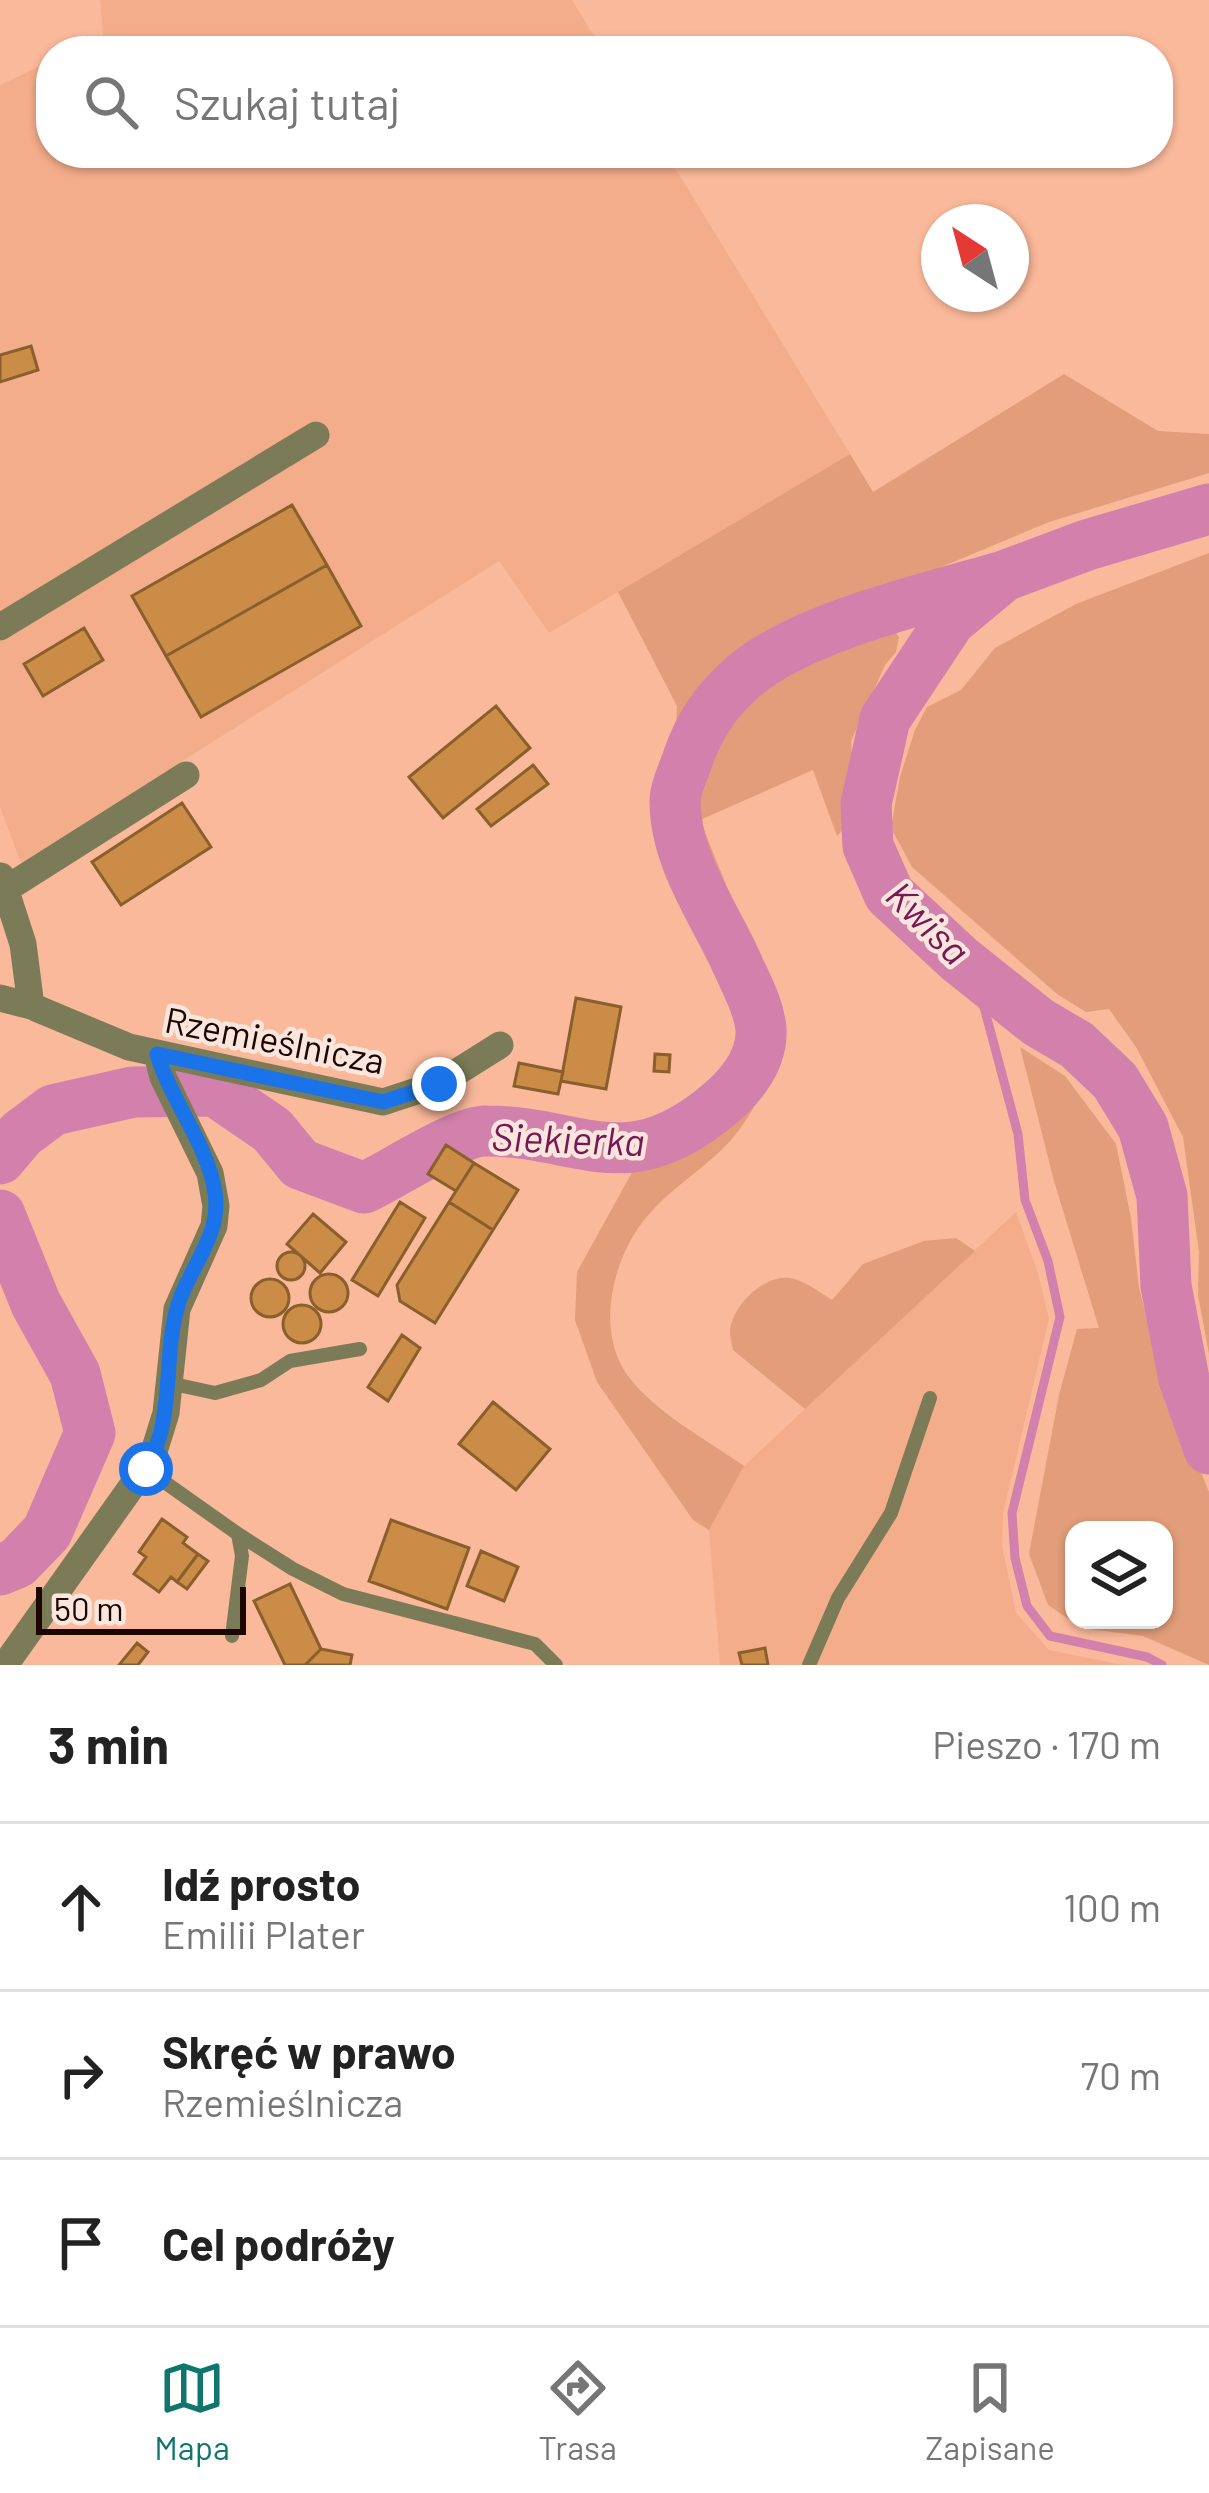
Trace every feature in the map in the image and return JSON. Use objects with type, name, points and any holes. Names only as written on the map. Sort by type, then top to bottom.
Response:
[{"type":"street","points":[[0,626],[316,435]]},
{"type":"street","points":[[31,1006],[23,944],[3,880],[186,775]]},
{"type":"street","name":"Rzemieślnicza","points":[[0,998],[129,1047],[160,1065],[383,1102],[439,1084],[500,1045]]},
{"type":"street","points":[[5,1665],[146,1469],[161,1433],[177,1309],[209,1240],[216,1206],[210,1173],[160,1065]]},
{"type":"lane","points":[[169,1383],[215,1393],[261,1380],[290,1361],[360,1349]]},
{"type":"lane","points":[[809,1665],[838,1598],[890,1513],[931,1398]]},
{"type":"lane","points":[[146,1469],[292,1569],[343,1594],[536,1644],[556,1665]]},
{"type":"lane","points":[[232,1636],[242,1556],[238,1534]]},
{"type":"shaded area","points":[[100,0],[572,0],[594,36],[103,36]]},
{"type":"shaded area","points":[[36,68],[36,168],[675,168],[850,454],[549,633],[499,561],[21,863],[0,807],[0,85]]},
{"type":"shaded area","points":[[1064,374],[1158,431],[1209,434],[1209,473],[1049,522],[777,636],[717,673],[676,731],[677,706],[618,592],[850,454],[873,492]]},
{"type":"shaded area","points":[[1209,553],[1209,1354],[1198,1295],[1199,1252],[1183,1137],[1136,1047],[1109,1009],[1086,1012],[1057,994],[912,867],[891,828],[900,777],[927,707],[961,690],[995,648],[1076,604]]},
{"type":"shaded area","points":[[888,623],[899,637],[896,652],[885,665],[851,741],[856,816],[837,836],[813,770],[700,820],[746,934],[714,889],[696,854],[686,818],[693,771],[706,740],[728,708],[769,676],[845,636]]},
{"type":"shaded area","points":[[781,1042],[761,1094],[740,1129],[658,1204],[636,1231],[612,1293],[612,1337],[628,1376],[667,1414],[744,1466],[709,1530],[693,1520],[597,1382],[575,1320],[577,1272],[635,1167],[687,1144],[761,1078]]},
{"type":"shaded area","points":[[1020,1047],[1065,1076],[1116,1144],[1139,1288],[1160,1370],[1209,1492],[1209,1665],[1143,1636],[1090,1629],[1173,1629],[1173,1521],[1065,1521],[1065,1616],[1048,1605],[1029,1554],[1059,1395],[1077,1329],[1099,1328]]},
{"type":"shaded area","points":[[1016,1212],[1049,1319],[1003,1513],[1002,1545],[1016,1613],[1049,1650],[1124,1665],[720,1665],[709,1530],[744,1466]]},
{"type":"shaded area","points":[[956,1238],[975,1251],[805,1409],[733,1350],[732,1321],[760,1286],[780,1278],[795,1279],[832,1300],[863,1264],[924,1241]]},
{"type":"building","points":[[31,346],[38,370],[0,382],[0,355]]},
{"type":"building","points":[[292,505],[327,565],[166,656],[132,596]]},
{"type":"building","points":[[327,565],[361,626],[201,717],[166,656]]},
{"type":"building","points":[[84,628],[103,660],[43,696],[24,664]]},
{"type":"building","points":[[496,706],[530,748],[443,818],[409,777]]},
{"type":"building","points":[[533,765],[548,784],[491,826],[477,809]]},
{"type":"building","points":[[182,803],[211,847],[121,905],[92,862]]},
{"type":"building","points":[[576,998],[621,1007],[606,1089],[561,1081]]},
{"type":"building","points":[[655,1054],[670,1055],[669,1072],[654,1071]]},
{"type":"building","points":[[519,1063],[563,1072],[558,1094],[514,1086]]},
{"type":"building","points":[[446,1145],[474,1163],[456,1191],[428,1174]]},
{"type":"building","points":[[474,1163],[518,1190],[493,1230],[449,1202]]},
{"type":"building","points":[[400,1202],[425,1218],[378,1296],[352,1280]]},
{"type":"building","points":[[449,1202],[493,1230],[435,1323],[400,1301],[397,1285]]},
{"type":"building","points":[[313,1214],[346,1242],[320,1273],[287,1244]]},
{"type":"building","points":[[291,1252],[301,1256],[305,1266],[301,1276],[291,1280],[281,1276],[277,1266],[281,1256]]},
{"type":"building","points":[[329,1274],[343,1279],[348,1293],[343,1307],[329,1312],[315,1307],[310,1293],[315,1279]]},
{"type":"building","points":[[270,1279],[283,1285],[289,1298],[283,1311],[270,1317],[257,1311],[251,1298],[257,1285]]},
{"type":"building","points":[[302,1305],[316,1310],[321,1324],[316,1338],[302,1343],[288,1338],[283,1324],[288,1310]]},
{"type":"building","points":[[402,1335],[420,1348],[388,1401],[368,1387]]},
{"type":"building","points":[[493,1402],[550,1449],[516,1490],[459,1444]]},
{"type":"building","points":[[162,1519],[187,1537],[183,1543],[198,1554],[177,1582],[171,1577],[159,1592],[134,1574],[146,1557],[139,1552]]},
{"type":"building","points":[[391,1520],[469,1548],[447,1609],[369,1581]]},
{"type":"building","points":[[481,1551],[518,1567],[504,1601],[467,1586]]},
{"type":"building","points":[[198,1554],[208,1561],[187,1589],[177,1582]]},
{"type":"building","points":[[290,1584],[321,1649],[305,1665],[285,1665],[254,1601]]},
{"type":"building","points":[[137,1643],[148,1652],[138,1665],[119,1665]]},
{"type":"building","points":[[765,1648],[768,1665],[742,1665],[739,1653]]},
{"type":"building","points":[[321,1649],[352,1655],[350,1665],[305,1665]]},
{"type":"waterway","name":"Kwisa","points":[[1209,509],[1087,545],[1004,576],[950,621],[885,719],[866,804],[868,846],[889,894],[959,959],[1038,1022],[1077,1045],[1115,1081],[1143,1127],[1162,1196],[1166,1286],[1184,1379],[1209,1449]]},
{"type":"waterway","name":"Siekierka","points":[[0,1159],[21,1134],[53,1110],[133,1092],[215,1091],[272,1130],[300,1164],[364,1188],[474,1133],[519,1133],[626,1148],[680,1132],[738,1086],[758,1053],[761,1029],[755,1003],[697,884],[677,822],[676,791],[704,724],[743,677],[798,643],[868,616],[1004,576]]},
{"type":"waterway","points":[[969,967],[1018,1134],[1025,1200],[1048,1261],[1060,1317],[1012,1513],[1015,1558],[1027,1606],[1050,1636],[1147,1657],[1162,1665]]},
{"type":"waterway","name":"Siekierka","points":[[0,1215],[36,1304],[75,1374],[90,1433],[47,1532],[17,1563],[0,1570]]},
{"type":"route","points":[[146,1469],[166,1413],[177,1309],[209,1240],[216,1206],[210,1173],[157,1054],[383,1102],[439,1084]]}]
